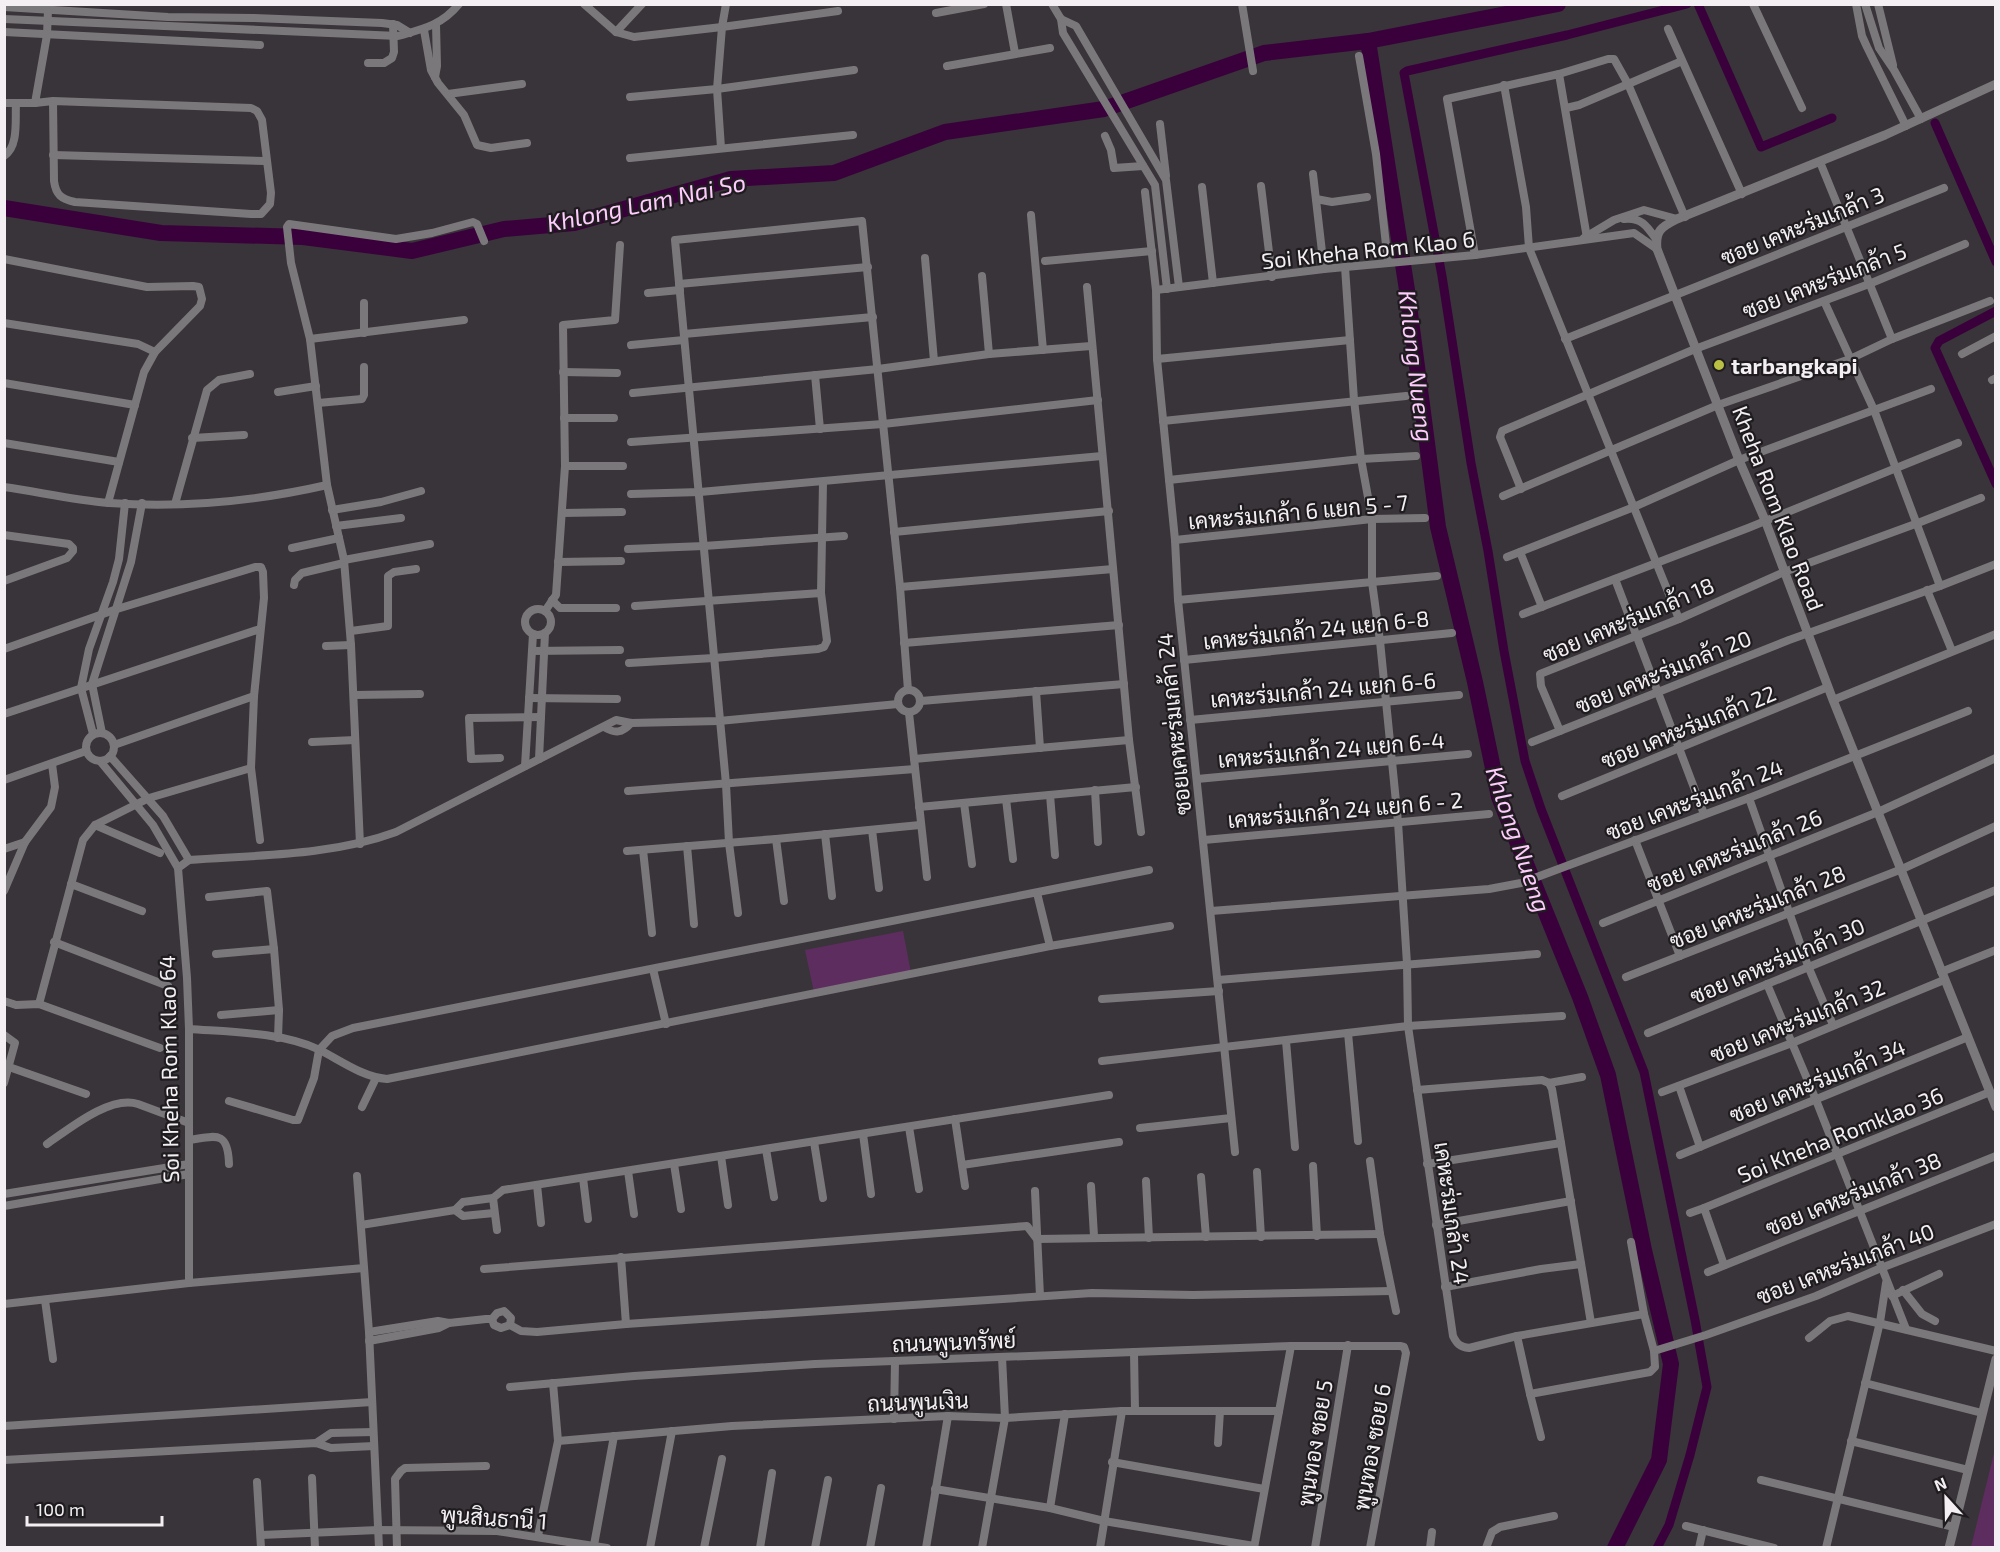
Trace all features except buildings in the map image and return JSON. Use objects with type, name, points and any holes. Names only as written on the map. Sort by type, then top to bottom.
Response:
[{"type":"street","points":[[449,4],[450,15]]},
{"type":"street","points":[[4,19],[394,36],[424,30],[450,15],[459,4]]},
{"type":"street","points":[[584,4],[616,32],[634,37],[838,11]]},
{"type":"street","points":[[616,32],[642,4]]},
{"type":"street","points":[[721,148],[717,89],[726,4]]},
{"type":"street","points":[[936,13],[984,4]]},
{"type":"street","points":[[1006,4],[1015,53]]},
{"type":"street","points":[[1052,4],[1061,19],[1063,33],[1155,185],[1167,289]]},
{"type":"street","points":[[1242,4],[1253,71]]},
{"type":"street","points":[[1753,4],[1802,108]]},
{"type":"street","points":[[1856,4],[1862,36],[1906,126]]},
{"type":"street","points":[[1864,4],[1879,48],[1921,119]]},
{"type":"street","points":[[1878,4],[1894,70]]},
{"type":"street","points":[[4,7],[168,17],[393,24],[410,33]]},
{"type":"street","points":[[35,103],[47,35],[48,10]]},
{"type":"street","points":[[271,19],[271,30]]},
{"type":"street","points":[[1061,19],[1076,26],[1166,180]]},
{"type":"street","points":[[368,63],[384,63],[392,58],[393,24]]},
{"type":"street","points":[[435,76],[437,66],[436,24]]},
{"type":"street","points":[[1668,29],[1742,194]]},
{"type":"street","points":[[424,30],[429,64],[435,76],[464,115],[477,146],[491,148],[527,143]]},
{"type":"street","points":[[4,33],[260,45]]},
{"type":"street","points":[[947,66],[1050,48]]},
{"type":"street","points":[[1359,56],[1376,154],[1391,263]]},
{"type":"street","points":[[1475,255],[1447,99],[1558,74],[1612,59],[1628,84],[1681,218]]},
{"type":"street","points":[[1566,108],[1579,105],[1682,61]]},
{"type":"street","points":[[630,96],[717,89],[854,70]]},
{"type":"street","points":[[1558,74],[1566,108],[1586,238]]},
{"type":"street","points":[[448,94],[522,84]]},
{"type":"street","points":[[1656,239],[1665,225],[1906,126],[1995,84]]},
{"type":"street","points":[[1504,85],[1526,207],[1529,248],[1679,619]]},
{"type":"street","points":[[4,103],[53,101],[251,108],[257,111],[262,120],[271,193],[270,204],[261,214],[251,214],[75,202],[63,199],[56,192],[53,101]]},
{"type":"street","points":[[4,156],[9,153],[14,143],[16,104]]},
{"type":"street","points":[[1160,124],[1179,287]]},
{"type":"street","points":[[630,158],[853,135]]},
{"type":"street","points":[[1105,136],[1111,150],[1114,168],[1143,165]]},
{"type":"street","points":[[53,155],[266,161]]},
{"type":"street","points":[[1820,162],[1892,339]]},
{"type":"street","points":[[1149,175],[1159,168]]},
{"type":"street","points":[[1313,174],[1324,269]]},
{"type":"street","points":[[1261,186],[1272,277]]},
{"type":"street","points":[[1202,187],[1213,283]]},
{"type":"street","name":"ซอย เคหะร่มเกล้า 3","points":[[1565,339],[1944,188]]},
{"type":"street","name":"ซอยเคหะร่มเกล้า 24","points":[[1145,192],[1156,290],[1157,359],[1170,480],[1178,600],[1235,1152]]},
{"type":"street","points":[[1316,199],[1332,202],[1367,197]]},
{"type":"street","name":"Soi Kheha Rom Klao 6","points":[[1586,238],[1614,220],[1644,210],[1681,218]]},
{"type":"street","points":[[1030,215],[1043,350]]},
{"type":"street","points":[[1614,220],[1638,219],[1647,226],[1656,239]]},
{"type":"street","points":[[738,913],[729,843],[726,784],[700,492],[675,240],[861,220],[868,267],[900,586],[908,690]]},
{"type":"street","points":[[360,844],[351,631],[344,561],[327,485],[310,339],[288,251],[286,227],[289,224],[396,239],[432,233],[472,222],[477,224],[483,240]]},
{"type":"street","name":"Soi Kheha Rom Klao 6","points":[[1156,290],[1324,269],[1475,255],[1634,233],[1657,249]]},
{"type":"street","name":"Kheha Rom Klao Road","points":[[1656,239],[1657,249],[1695,349],[1765,520],[1833,700],[1943,976],[1991,1086],[1995,1107]]},
{"type":"street","name":"ซอย เคหะร่มเกล้า 5","points":[[1521,489],[1500,432],[1695,349],[1869,284],[1965,244]]},
{"type":"street","points":[[545,611],[556,595],[565,467],[563,325],[615,320],[620,245]]},
{"type":"street","points":[[1045,261],[1152,251]]},
{"type":"street","points":[[925,258],[934,361]]},
{"type":"street","points":[[4,259],[147,286],[198,287],[202,299],[200,306],[155,352],[144,372],[108,503]]},
{"type":"street","points":[[648,293],[679,287],[868,267]]},
{"type":"street","name":"เคหะร่มเกล้า 24","points":[[1345,267],[1354,400],[1361,459],[1372,519],[1372,582],[1398,822],[1407,964],[1408,1026],[1453,1336],[1456,1343],[1469,1348],[1517,1336],[1644,1314]]},
{"type":"street","points":[[982,276],[989,354]]},
{"type":"street","points":[[1087,287],[1129,740],[1141,832]]},
{"type":"street","points":[[1824,301],[1874,410],[1940,586]]},
{"type":"street","points":[[1503,496],[1718,405],[1850,359],[1892,339],[1990,301]]},
{"type":"street","points":[[364,303],[364,333]]},
{"type":"street","points":[[631,345],[684,337],[873,317]]},
{"type":"street","points":[[310,339],[464,320]]},
{"type":"street","points":[[4,322],[138,344],[155,352]]},
{"type":"street","points":[[1962,354],[1995,336]]},
{"type":"street","points":[[1157,359],[1350,340]]},
{"type":"street","points":[[633,393],[878,369],[989,354],[1091,346]]},
{"type":"street","points":[[318,403],[362,399],[364,367]]},
{"type":"street","points":[[563,372],[616,372]]},
{"type":"street","points":[[175,504],[207,390],[219,380],[250,374]]},
{"type":"street","points":[[815,375],[820,429]]},
{"type":"street","points":[[4,383],[135,405]]},
{"type":"street","points":[[278,392],[315,386]]},
{"type":"street","points":[[1506,557],[1634,507],[1739,460],[1931,389]]},
{"type":"street","points":[[1163,421],[1406,396]]},
{"type":"street","points":[[631,442],[883,424],[1098,400]]},
{"type":"street","points":[[564,418],[614,418]]},
{"type":"street","points":[[192,438],[244,435]]},
{"type":"street","points":[[4,443],[119,462]]},
{"type":"street","points":[[1523,614],[1958,443]]},
{"type":"street","points":[[631,494],[700,492],[1102,456]]},
{"type":"street","points":[[1170,480],[1361,459],[1416,456]]},
{"type":"street","points":[[565,467],[623,466]]},
{"type":"street","points":[[629,663],[714,658],[824,647],[827,641],[821,593],[823,482]]},
{"type":"street","points":[[4,487],[108,503],[175,504],[249,499],[327,485]]},
{"type":"street","points":[[332,510],[381,502],[421,491]]},
{"type":"street","name":"ซอย เคหะร่มเกล้า 18","points":[[1560,731],[1541,686],[1540,674],[1636,637],[1784,572],[1918,524],[1981,498]]},
{"type":"street","points":[[98,733],[81,688],[89,649],[119,559],[125,503]]},
{"type":"street","points":[[98,733],[92,684],[131,562],[142,503]]},
{"type":"street","points":[[894,532],[1109,511]]},
{"type":"street","points":[[562,513],[622,512]]},
{"type":"street","points":[[336,525],[401,518]]},
{"type":"street","name":"เคหะร่มเกล้า 6 แยก 5 - 7","points":[[1175,540],[1372,519],[1425,518]]},
{"type":"street","points":[[4,535],[69,544],[73,548],[67,558],[4,581]]},
{"type":"street","points":[[628,549],[844,536]]},
{"type":"street","points":[[292,548],[339,538]]},
{"type":"street","points":[[294,585],[297,576],[302,573],[344,561],[430,544]]},
{"type":"street","points":[[1520,552],[1542,607]]},
{"type":"street","points":[[558,562],[621,561]]},
{"type":"street","name":"ซอย เคหะร่มเกล้า 20","points":[[1532,742],[1789,640],[1995,564]]},
{"type":"street","points":[[4,649],[101,614],[261,567],[264,598],[254,696],[251,768],[261,840]]},
{"type":"street","points":[[351,631],[388,626],[388,576],[394,572],[416,569]]},
{"type":"street","points":[[900,586],[1113,569]]},
{"type":"street","points":[[1178,600],[1437,576]]},
{"type":"street","points":[[1615,579],[1704,814]]},
{"type":"street","points":[[1927,590],[1952,651]]},
{"type":"street","points":[[635,606],[821,593]]},
{"type":"street","points":[[552,600],[560,608],[616,608]]},
{"type":"street","points":[[539,759],[545,633],[551,623],[545,611],[534,609],[527,615],[525,624],[534,634],[545,633]]},
{"type":"street","points":[[904,643],[1119,624]]},
{"type":"street","points":[[4,714],[260,629]]},
{"type":"street","name":"เคหะร่มเกล้า 24 แยก 6-8","points":[[1184,660],[1452,633]]},
{"type":"street","points":[[525,766],[534,634]]},
{"type":"street","points":[[1833,700],[1995,634]]},
{"type":"street","points":[[326,646],[351,645]]},
{"type":"street","points":[[532,651],[620,650]]},
{"type":"street","points":[[921,701],[1124,684]]},
{"type":"street","name":"ซอย เคหะร่มเกล้า 22","points":[[1562,796],[1680,750],[1828,687]]},
{"type":"street","points":[[898,705],[904,712],[909,713],[918,709],[921,701],[917,693],[908,690]]},
{"type":"street","points":[[898,705],[900,695],[908,690]]},
{"type":"street","points":[[1036,691],[1040,748]]},
{"type":"street","points":[[354,695],[420,694]]},
{"type":"street","name":"เคหะร่มเกล้า 24 แยก 6-6","points":[[1190,720],[1459,695]]},
{"type":"street","points":[[114,745],[254,696]]},
{"type":"street","points":[[529,698],[617,699]]},
{"type":"street","points":[[100,761],[110,756],[114,745],[110,736],[98,733],[86,741],[86,751],[93,759],[100,761],[153,825],[178,868],[189,860],[319,850],[360,844],[396,832],[616,720],[631,723],[719,721],[898,705]]},
{"type":"street","name":"ซอย เคหะร่มเกล้า 24","points":[[1211,911],[1489,889],[1521,883],[1749,798],[1968,711]]},
{"type":"street","points":[[909,713],[927,877]]},
{"type":"street","points":[[500,759],[471,759],[469,718],[541,717]]},
{"type":"street","points":[[604,727],[612,732],[619,732],[631,723]]},
{"type":"street","points":[[312,741],[355,740]]},
{"type":"street","points":[[914,759],[1129,740]]},
{"type":"street","points":[[4,780],[86,751]]},
{"type":"street","name":"เคหะร่มเกล้า 24 แยก 6-4","points":[[1197,779],[1468,754]]},
{"type":"street","points":[[110,756],[163,816],[189,860]]},
{"type":"street","name":"ซอย เคหะร่มเกล้า 26","points":[[1603,923],[1878,812],[1995,758]]},
{"type":"street","points":[[4,891],[25,842],[51,807],[56,787],[52,764]]},
{"type":"street","points":[[39,1004],[83,840],[95,825],[149,798],[251,768]]},
{"type":"street","points":[[627,791],[915,769]]},
{"type":"street","points":[[919,807],[1136,787]]},
{"type":"street","points":[[1095,790],[1098,842]]},
{"type":"street","points":[[1050,795],[1055,855]]},
{"type":"street","points":[[1749,798],[1808,966],[1833,1025]]},
{"type":"street","points":[[1006,799],[1013,859]]},
{"type":"street","points":[[964,803],[972,864]]},
{"type":"street","name":"เคหะร่มเกล้า 24 แยก 6 - 2","points":[[1204,840],[1489,814]]},
{"type":"street","points":[[95,825],[160,853]]},
{"type":"street","points":[[627,850],[920,825]]},
{"type":"street","name":"ซอย เคหะร่มเกล้า 28","points":[[1626,977],[1902,869],[1995,826]]},
{"type":"street","points":[[872,830],[879,888]]},
{"type":"street","points":[[825,834],[832,896]]},
{"type":"street","points":[[776,839],[784,901]]},
{"type":"street","points":[[1635,840],[1680,956]]},
{"type":"street","points":[[4,849],[25,842]]},
{"type":"street","points":[[687,846],[694,924]]},
{"type":"street","points":[[643,849],[652,933]]},
{"type":"street","name":"Soi Kheha Rom Klao 64","points":[[178,868],[189,1029],[189,1283]]},
{"type":"street","points":[[229,1101],[298,1120],[314,1078],[320,1050],[332,1036],[353,1028],[1149,870]]},
{"type":"street","points":[[71,884],[142,911]]},
{"type":"street","name":"ซอย เคหะร่มเกล้า 30","points":[[1648,1033],[1995,890]]},
{"type":"street","points":[[209,897],[267,891],[279,1010],[278,1038]]},
{"type":"street","points":[[1037,893],[1050,946]]},
{"type":"street","points":[[189,1029],[278,1038],[320,1050],[376,1078],[387,1078],[1050,946],[1170,926]]},
{"type":"street","points":[[54,942],[168,986]]},
{"type":"street","points":[[216,954],[274,949]]},
{"type":"street","name":"ซอย เคหะร่มเกล้า 32","points":[[1662,1092],[1833,1025],[1995,950]]},
{"type":"street","points":[[1218,981],[1537,954]]},
{"type":"street","points":[[653,969],[666,1024]]},
{"type":"street","points":[[1767,984],[1816,1100],[1906,1329]]},
{"type":"street","points":[[1102,999],[1219,991]]},
{"type":"street","points":[[4,1001],[16,1005],[39,1004],[160,1048]]},
{"type":"street","points":[[221,1015],[279,1010]]},
{"type":"street","points":[[1102,1061],[1408,1026],[1562,1016]]},
{"type":"street","points":[[1348,1033],[1358,1141]]},
{"type":"street","points":[[4,1035],[15,1043],[4,1083]]},
{"type":"street","name":"ซอย เคหะร่มเกล้า 34","points":[[1680,1155],[1968,1037]]},
{"type":"street","points":[[1286,1041],[1295,1147]]},
{"type":"street","points":[[9,1066],[86,1094]]},
{"type":"street","points":[[1417,1090],[1542,1080],[1549,1083],[1582,1077]]},
{"type":"street","points":[[362,1107],[376,1078]]},
{"type":"street","points":[[1549,1083],[1552,1089],[1591,1323]]},
{"type":"street","points":[[1679,1086],[1700,1147]]},
{"type":"street","name":"Soi Kheha Romklao 36","points":[[1690,1213],[1838,1155],[1991,1086]]},
{"type":"street","points":[[361,1225],[455,1210],[463,1202],[493,1198],[503,1190],[1109,1095]]},
{"type":"street","points":[[47,1144],[90,1114],[123,1103],[132,1102],[189,1123]]},
{"type":"street","points":[[1140,1128],[1231,1118]]},
{"type":"street","points":[[955,1119],[965,1186]]},
{"type":"street","points":[[909,1127],[919,1189]]},
{"type":"street","points":[[863,1134],[871,1194]]},
{"type":"street","points":[[189,1140],[212,1137],[223,1140],[229,1147],[229,1164]]},
{"type":"street","points":[[814,1142],[823,1198]]},
{"type":"street","points":[[962,1165],[1119,1142]]},
{"type":"street","points":[[1427,1164],[1561,1143]]},
{"type":"street","points":[[766,1149],[774,1197]]},
{"type":"street","points":[[721,1156],[728,1205]]},
{"type":"street","name":"ซอย เคหะร่มเกล้า 38","points":[[1708,1272],[1995,1156]]},
{"type":"street","points":[[1370,1161],[1380,1234],[1396,1311]]},
{"type":"street","points":[[4,1194],[189,1164]]},
{"type":"street","points":[[674,1164],[681,1209]]},
{"type":"street","points":[[1313,1167],[1317,1236]]},
{"type":"street","points":[[156,1170],[158,1179]]},
{"type":"street","points":[[628,1171],[634,1214]]},
{"type":"street","points":[[1257,1172],[1261,1237]]},
{"type":"street","points":[[4,1206],[189,1174]]},
{"type":"street","points":[[357,1176],[369,1337],[379,1548]]},
{"type":"street","points":[[1201,1177],[1206,1237]]},
{"type":"street","points":[[583,1178],[588,1219]]},
{"type":"street","points":[[1146,1181],[1149,1238]]},
{"type":"street","points":[[69,1184],[71,1195]]},
{"type":"street","points":[[537,1185],[541,1223]]},
{"type":"street","points":[[1091,1186],[1094,1236]]},
{"type":"street","points":[[1035,1191],[1040,1296]]},
{"type":"street","points":[[493,1198],[497,1230]]},
{"type":"street","points":[[1436,1225],[1571,1201]]},
{"type":"street","points":[[1704,1208],[1724,1265]]},
{"type":"street","points":[[455,1210],[463,1216],[494,1213]]},
{"type":"street","name":"ซอย เคหะร่มเกล้า 40","points":[[1655,1351],[1816,1296],[1995,1224]]},
{"type":"street","points":[[483,1269],[1027,1226],[1036,1239]]},
{"type":"street","points":[[1036,1239],[1094,1236],[1149,1238],[1380,1234]]},
{"type":"street","points":[[1530,1394],[1650,1372],[1655,1367],[1655,1351],[1644,1314],[1631,1242]]},
{"type":"street","points":[[621,1257],[626,1324]]},
{"type":"street","points":[[1445,1287],[1581,1264]]},
{"type":"street","points":[[4,1304],[189,1283],[364,1268]]},
{"type":"street","points":[[1892,1296],[1939,1274]]},
{"type":"street","points":[[1826,1548],[1865,1383],[1884,1323],[1886,1283]]},
{"type":"street","points":[[1903,1290],[1922,1314],[1935,1321]]},
{"type":"street","points":[[492,1320],[494,1325],[501,1328],[510,1325],[521,1331],[537,1332],[1092,1293],[1193,1295],[1391,1291]]},
{"type":"street","points":[[45,1299],[53,1359]]},
{"type":"street","points":[[492,1320],[496,1313],[504,1311],[511,1318],[510,1325]]},
{"type":"street","points":[[1809,1338],[1830,1321],[1848,1316],[1995,1351]]},
{"type":"street","points":[[369,1337],[438,1321],[449,1323],[492,1320]]},
{"type":"street","points":[[1517,1336],[1541,1437]]},
{"type":"street","name":"พูนทอง ซอย 5","points":[[1315,1548],[1348,1345]]},
{"type":"street","points":[[935,1489],[1254,1547],[1291,1346]]},
{"type":"street","name":"ถนนพูนทรัพย์","points":[[510,1386],[634,1376],[895,1361],[1291,1346],[1400,1346],[1404,1347],[1406,1353]]},
{"type":"street","points":[[1134,1352],[1135,1411]]},
{"type":"street","name":"พูนทอง ซอย 6","points":[[1371,1548],[1406,1353]]},
{"type":"street","points":[[982,1548],[1005,1418],[1002,1357]]},
{"type":"street","points":[[1949,1548],[1982,1413],[1992,1388],[1995,1359]]},
{"type":"street","points":[[894,1419],[895,1361]]},
{"type":"street","points":[[538,1536],[558,1441],[553,1383]]},
{"type":"street","points":[[1865,1383],[1982,1413]]},
{"type":"street","points":[[4,1426],[372,1402]]},
{"type":"street","name":"ถนนพูนเงิน","points":[[558,1441],[672,1431],[948,1416],[1005,1418],[1135,1411],[1279,1410]]},
{"type":"street","points":[[1218,1443],[1220,1411]]},
{"type":"street","points":[[1100,1548],[1112,1462],[1122,1412]]},
{"type":"street","points":[[1050,1509],[1065,1414]]},
{"type":"street","points":[[926,1548],[948,1416]]},
{"type":"street","points":[[650,1548],[672,1431]]},
{"type":"street","points":[[316,1443],[331,1433],[373,1432]]},
{"type":"street","points":[[594,1545],[614,1436]]},
{"type":"street","points":[[1851,1441],[1968,1470]]},
{"type":"street","points":[[4,1460],[316,1443],[331,1448],[374,1446]]},
{"type":"street","points":[[704,1548],[722,1459]]},
{"type":"street","points":[[1112,1462],[1264,1489]]},
{"type":"street","points":[[397,1548],[395,1479],[401,1471],[405,1468],[486,1466]]},
{"type":"street","points":[[759,1548],[772,1473]]},
{"type":"street","points":[[312,1478],[315,1548]]},
{"type":"street","points":[[816,1548],[828,1480]]},
{"type":"street","points":[[1761,1480],[1954,1527]]},
{"type":"street","points":[[257,1482],[261,1548]]},
{"type":"street","points":[[870,1548],[881,1488]]},
{"type":"street","points":[[1486,1548],[1492,1532],[1500,1527],[1554,1516]]},
{"type":"street","points":[[1686,1526],[1774,1548]]},
{"type":"street","name":"พูนสินธานี 1","points":[[261,1535],[378,1530],[504,1531],[607,1548]]},
{"type":"street","points":[[1699,1548],[1703,1530]]},
{"type":"street","points":[[1430,1548],[1432,1532]]},
{"type":"shaded area","points":[[903,931],[911,973],[814,992],[805,950]]},
{"type":"shaded area","points":[[1995,1449],[1995,1547],[1971,1547]]},
{"type":"waterway","name":"Khlong Lam Nai So","points":[[4,208],[161,233],[303,237],[412,251],[504,229],[574,223],[731,179],[834,173],[945,132],[1104,109],[1264,53],[1368,41],[1558,4]]},
{"type":"waterway","points":[[1657,1548],[1669,1525],[1707,1387],[1644,1072],[1541,809],[1525,761],[1471,463],[1442,276],[1404,73],[1687,4]]},
{"type":"waterway","points":[[1698,4],[1761,147],[1832,118]]},
{"type":"waterway","name":"Khlong Nueng","points":[[1368,41],[1407,290],[1438,527],[1475,682],[1499,797],[1580,997],[1608,1075],[1644,1250],[1671,1364],[1659,1460],[1615,1548]]},
{"type":"waterway","points":[[1935,123],[1996,262]]},
{"type":"waterway","points":[[1996,311],[1939,341],[1935,348],[1996,484]]},
{"type":"place","name":"tarbangkapi","points":[[1719,365]]}]
